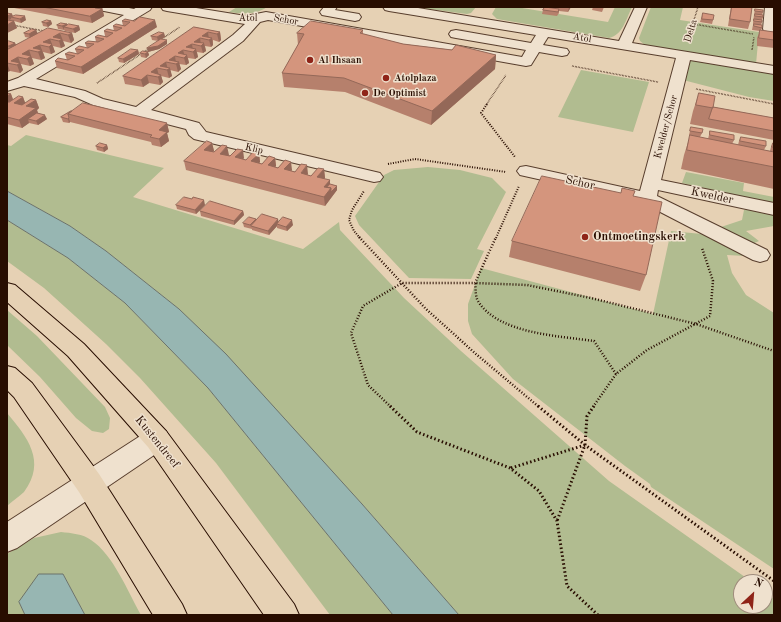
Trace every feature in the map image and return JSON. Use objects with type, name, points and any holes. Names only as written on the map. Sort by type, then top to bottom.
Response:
[{"type":"main road","name":"Kustendreef","points":[[7,290],[76,350],[158,439],[283,615]]},
{"type":"main road","points":[[7,375],[23,390],[89,483],[171,615]]},
{"type":"street","points":[[102,7],[141,10]]},
{"type":"street","name":"Atol","points":[[168,7],[246,20],[260,18],[278,7]]},
{"type":"street","points":[[331,7],[326,12],[365,18]]},
{"type":"street","name":"Atol","points":[[389,7],[477,15],[544,32],[774,70]]},
{"type":"street","points":[[624,45],[641,7]]},
{"type":"street","points":[[772,7],[772,29]]},
{"type":"street","points":[[7,87],[23,81],[141,10]]},
{"type":"street","points":[[139,112],[238,38],[260,18]]},
{"type":"street","name":"Schor","points":[[260,18],[516,60]]},
{"type":"street","points":[[443,32],[562,52]]},
{"type":"street","points":[[516,60],[526,62],[544,32]]},
{"type":"street","name":"Kwelder/Schor","points":[[649,190],[684,55]]},
{"type":"street","name":"Klip","points":[[23,81],[80,94],[98,102],[192,126],[195,132],[200,136],[374,177]]},
{"type":"street","name":"Schor","points":[[526,171],[649,190],[697,222],[760,255]]},
{"type":"street","name":"Kwelder","points":[[649,190],[774,208]]},
{"type":"street","points":[[7,538],[158,439]]},
{"type":"path","name":"Delta","points":[[684,55],[698,7]]},
{"type":"path","points":[[7,24],[44,32]]},
{"type":"path","points":[[693,24],[754,34],[772,29]]},
{"type":"path","points":[[80,94],[180,27]]},
{"type":"path","points":[[516,60],[481,114],[526,171]]},
{"type":"path","points":[[567,65],[774,104]]},
{"type":"path","points":[[387,165],[415,159],[499,172],[526,171]]},
{"type":"path","points":[[526,171],[476,283],[478,300],[494,316],[519,329],[594,341],[616,374]]},
{"type":"path","points":[[374,177],[352,210],[349,220],[354,231],[426,309],[476,354],[585,445],[774,581]]},
{"type":"path","points":[[558,521],[585,445],[587,416],[616,374],[647,350],[710,316],[713,281],[700,240],[692,228],[697,222]]},
{"type":"path","points":[[598,615],[567,586],[558,521],[539,491],[510,468],[417,432],[368,385],[351,333],[363,306],[402,283],[527,285],[591,298],[696,324],[774,351]]},
{"type":"path","points":[[510,468],[585,445]]},
{"type":"green space","points":[[237,7],[267,7],[254,13],[229,12]]},
{"type":"green space","points":[[414,7],[476,7],[471,13],[467,14]]},
{"type":"green space","points":[[496,7],[516,7],[608,22],[615,7],[632,7],[621,30],[618,34],[609,38],[497,19],[492,14]]},
{"type":"green space","points":[[651,7],[683,7],[680,20],[759,32],[756,64],[645,45],[639,38]]},
{"type":"green space","points":[[688,59],[774,74],[774,101],[749,97],[683,80]]},
{"type":"green space","points":[[581,70],[649,82],[633,132],[558,117]]},
{"type":"green space","points":[[26,135],[164,168],[133,197],[303,249],[339,222],[340,230],[404,298],[461,351],[609,481],[741,574],[733,574],[733,614],[773,614],[773,598],[774,615],[459,615],[362,504],[179,309],[106,251],[70,226],[7,191],[7,145],[11,146]]},
{"type":"green space","points":[[428,167],[460,170],[492,178],[506,192],[477,249],[484,251],[471,279],[409,278],[359,225],[355,216],[384,175],[394,170]]},
{"type":"green space","points":[[686,172],[744,183],[743,191],[774,197],[774,204],[682,183]]},
{"type":"green space","points":[[752,209],[774,213],[774,226],[746,231],[759,241],[750,245],[721,227],[742,220],[744,210]]},
{"type":"green space","points":[[7,220],[68,258],[125,303],[208,388],[393,615],[330,615],[216,463],[140,378],[106,344],[44,288],[7,261]]},
{"type":"green space","points":[[671,231],[712,235],[745,256],[727,255],[732,273],[746,295],[774,313],[774,569],[651,487],[650,484],[513,379],[472,334],[468,321],[468,304],[481,268],[653,314]]},
{"type":"green space","points":[[7,310],[37,336],[105,407],[110,418],[109,429],[103,433],[92,431],[76,418],[40,377],[7,345]]},
{"type":"green space","points":[[7,413],[21,431],[32,450],[34,470],[31,481],[24,492],[7,506]]},
{"type":"green space","points":[[61,532],[84,536],[99,546],[113,564],[141,615],[85,615],[63,574],[19,602],[25,615],[7,615],[7,554],[34,538]]},
{"type":"water","points":[[7,191],[70,226],[106,251],[179,309],[226,354],[362,504],[459,615],[393,615],[208,388],[125,303],[68,258],[7,220]]},
{"type":"water","points":[[39,574],[63,574],[85,615],[25,615],[19,602]]},
{"type":"building","points":[[43,7],[96,7],[95,8],[102,9],[90,16]]},
{"type":"building","points":[[545,7],[559,9],[558,12],[543,10]]},
{"type":"building","points":[[732,7],[752,7],[750,22],[730,19]]},
{"type":"building","points":[[755,9],[763,10],[763,12],[755,11]]},
{"type":"building","points":[[703,13],[714,15],[713,20],[702,19]]},
{"type":"building","points":[[755,14],[763,15],[763,17],[755,16]]},
{"type":"building","points":[[16,15],[25,16],[20,19],[11,17]]},
{"type":"building","points":[[140,17],[155,20],[81,67],[55,61],[58,58],[68,60],[75,56],[65,54],[69,52],[78,54],[84,50],[75,49],[79,46],[88,48],[94,44],[85,43],[88,41],[98,42],[104,39],[95,37],[98,35],[107,37],[113,33],[104,31],[107,29],[116,31],[122,28],[113,26],[116,24],[125,26],[130,22],[122,21],[125,19],[134,21]]},
{"type":"building","points":[[754,19],[762,20],[762,22],[754,21]]},
{"type":"building","points":[[7,20],[14,21],[7,25]]},
{"type":"building","points":[[47,20],[51,21],[46,23],[42,22]]},
{"type":"building","name":"Atolplaza","points":[[311,21],[363,30],[360,33],[403,44],[452,50],[456,45],[496,55],[432,111],[344,78],[282,73],[304,34],[297,33]]},
{"type":"building","points":[[61,23],[67,24],[62,26],[57,25]]},
{"type":"building","points":[[69,24],[79,26],[73,29],[64,27]]},
{"type":"building","points":[[754,24],[762,25],[762,28],[754,26]]},
{"type":"building","points":[[194,27],[220,32],[217,34],[208,32],[202,36],[212,38],[209,40],[200,38],[194,42],[204,43],[201,46],[192,44],[186,47],[196,49],[193,52],[183,50],[178,53],[187,55],[184,58],[175,56],[169,60],[179,62],[176,64],[166,62],[160,66],[170,68],[167,70],[157,68],[151,72],[161,75],[158,77],[147,75],[141,80],[123,76]]},
{"type":"building","points":[[48,28],[72,33],[68,35],[60,33],[53,37],[62,39],[59,41],[50,39],[43,42],[52,44],[49,47],[40,45],[33,48],[42,50],[38,52],[29,50],[22,54],[31,56],[27,59],[18,57],[11,61],[20,63],[17,65],[7,63],[7,50]]},
{"type":"building","points":[[32,29],[36,30],[29,34],[24,33]]},
{"type":"building","points":[[760,30],[774,32],[774,40],[759,38]]},
{"type":"building","points":[[159,32],[164,33],[157,37],[151,36]]},
{"type":"building","points":[[161,39],[167,40],[158,46],[147,48]]},
{"type":"building","points":[[9,41],[15,43],[7,46],[7,42]]},
{"type":"building","points":[[131,49],[138,50],[123,59],[118,58]]},
{"type":"building","points":[[143,51],[148,52],[145,54],[140,53]]},
{"type":"building","points":[[699,93],[715,96],[713,108],[696,105]]},
{"type":"building","points":[[19,96],[23,97],[14,103],[22,105],[31,99],[36,100],[26,106],[36,108],[19,120],[7,117],[7,102]]},
{"type":"building","points":[[83,103],[167,123],[159,130],[167,132],[159,139],[150,137],[152,135],[68,114]]},
{"type":"building","points":[[713,107],[774,118],[774,131],[709,119]]},
{"type":"building","points":[[71,111],[68,114],[68,119],[61,117]]},
{"type":"building","points":[[37,113],[45,115],[36,121],[28,119]]},
{"type":"building","points":[[691,127],[703,129],[702,133],[690,131]]},
{"type":"building","points":[[710,131],[734,135],[734,140],[710,135]]},
{"type":"building","points":[[690,135],[774,152],[774,167],[687,150]]},
{"type":"building","points":[[741,137],[766,141],[766,146],[740,141]]},
{"type":"building","points":[[207,141],[212,143],[204,150],[214,152],[222,145],[227,146],[220,154],[230,156],[237,149],[243,150],[235,157],[246,160],[253,152],[259,154],[251,161],[262,164],[269,156],[275,158],[268,165],[278,168],[285,160],[291,162],[284,169],[295,172],[301,164],[307,165],[301,173],[311,176],[318,168],[324,169],[317,177],[330,180],[324,187],[331,188],[324,197],[184,161]]},
{"type":"building","points":[[100,143],[107,145],[103,148],[96,146]]},
{"type":"building","name":"Ontmoetingskerk","points":[[542,176],[621,193],[622,188],[635,191],[633,196],[662,202],[646,275],[512,241]]},
{"type":"building","points":[[330,184],[337,186],[331,192],[331,188],[327,187]]},
{"type":"building","points":[[184,197],[192,199],[193,197],[204,200],[195,210],[176,205]]},
{"type":"building","points":[[210,201],[243,211],[234,221],[200,211]]},
{"type":"building","points":[[262,214],[278,219],[268,231],[251,226]]},
{"type":"building","points":[[249,217],[256,219],[250,225],[243,223]]},
{"type":"building","points":[[283,217],[292,220],[286,227],[277,224]]},
{"type":"place","name":"Al Ihsaan","points":[[310,60]]},
{"type":"place","name":"Atolplaza","points":[[386,78]]},
{"type":"place","name":"De Optimist","points":[[365,93]]},
{"type":"place","name":"Ontmoetingskerk","points":[[585,237]]}]
